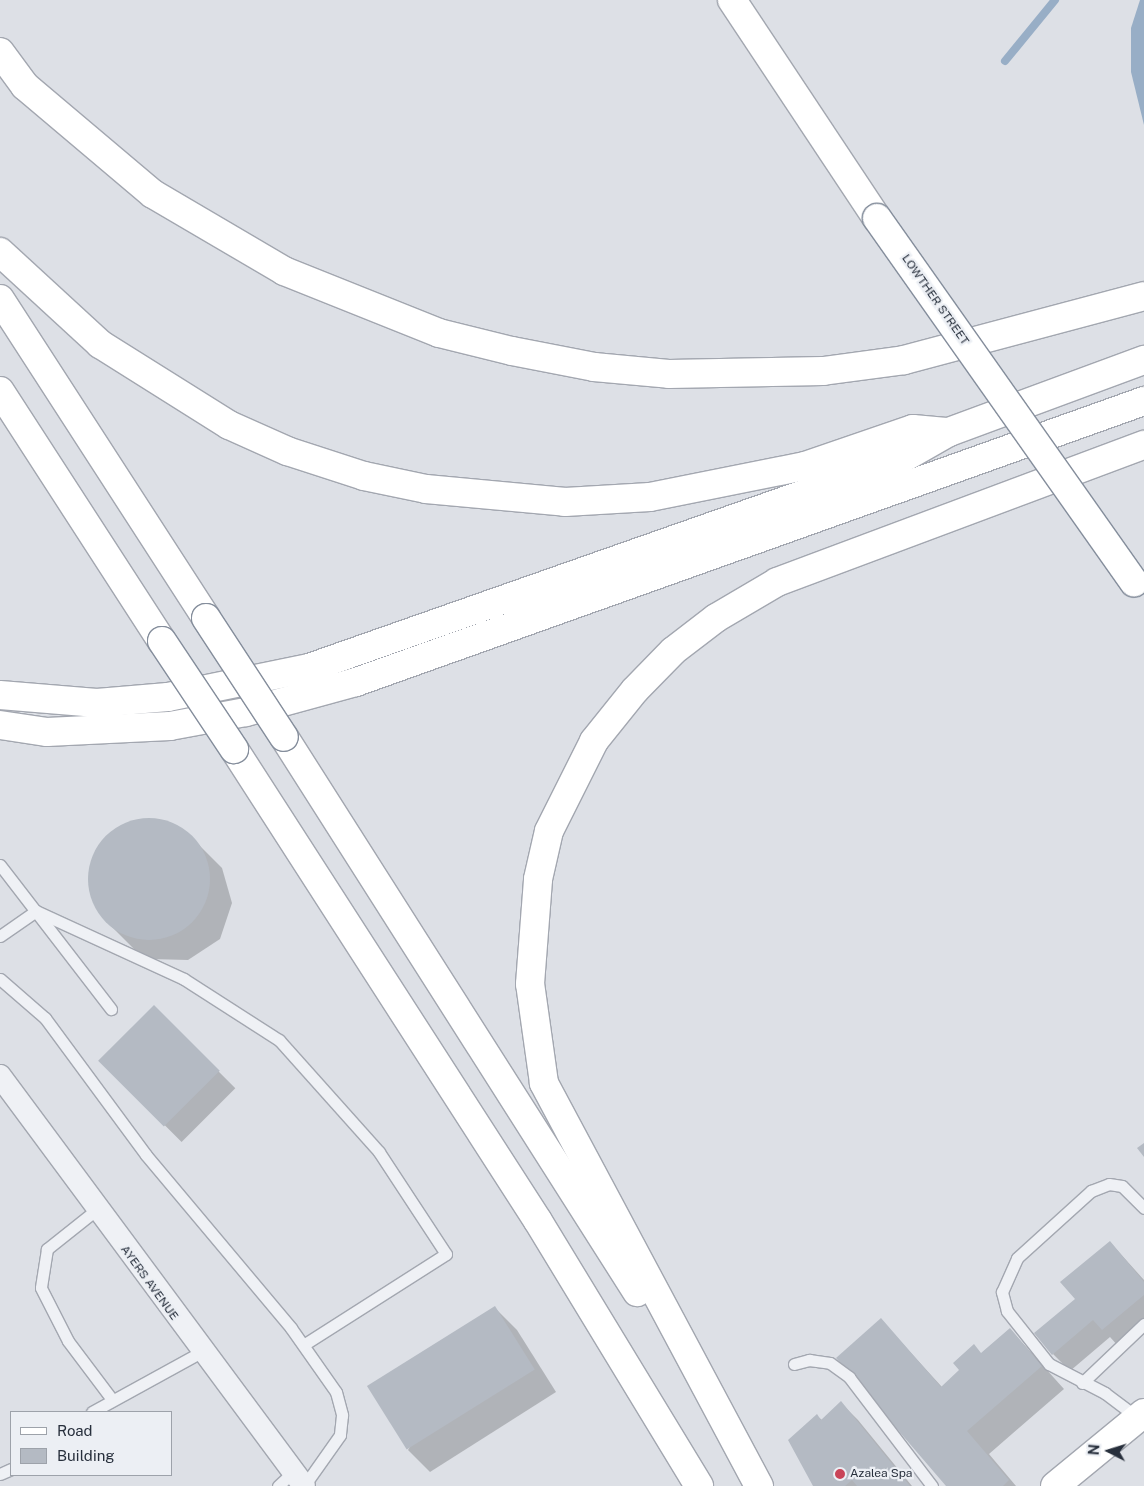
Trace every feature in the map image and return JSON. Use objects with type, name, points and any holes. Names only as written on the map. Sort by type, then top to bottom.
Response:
[{"type":"main road","name":"LOWTHER STREET","points":[[732,0],[877,218],[1139,589]]},
{"type":"main road","points":[[0,52],[25,86],[153,194],[284,271],[439,333],[512,351],[594,367],[669,374],[823,371],[904,360],[1144,296]]},
{"type":"main road","points":[[0,252],[100,344],[229,425],[287,451],[364,476],[426,489],[565,502],[650,497],[806,466],[913,429],[949,432]]},
{"type":"main road","points":[[0,299],[284,737],[758,1485]]},
{"type":"main road","points":[[0,695],[97,703],[168,697],[309,668],[898,461],[949,432],[1144,360]]},
{"type":"main road","points":[[0,391],[538,1221],[699,1486]]},
{"type":"main road","points":[[0,725],[56,732],[170,726],[246,712],[356,682],[1144,401]]},
{"type":"main road","points":[[758,1485],[544,1083],[530,984],[538,879],[549,830],[594,741],[623,704],[673,651],[716,618],[777,582],[1144,445]]},
{"type":"main road","points":[[1074,471],[1144,456]]},
{"type":"main road","points":[[1055,1486],[1142,1419]]},
{"type":"street","name":"AYERS AVENUE","points":[[0,1076],[295,1483]]},
{"type":"lane","points":[[0,865],[111,1009]]},
{"type":"lane","points":[[0,936],[36,911]]},
{"type":"lane","points":[[36,911],[184,979],[279,1040],[379,1152],[446,1254],[303,1345]]},
{"type":"lane","points":[[0,979],[45,1018],[146,1155],[303,1345],[336,1392],[342,1414],[340,1436],[295,1483]]},
{"type":"lane","points":[[1142,1419],[1105,1393],[1082,1383],[1049,1364],[1007,1311],[1002,1292],[1005,1277],[1017,1258],[1091,1191],[1110,1184],[1122,1186],[1144,1208]]},
{"type":"lane","points":[[96,1210],[47,1249],[41,1288],[68,1341],[111,1398]]},
{"type":"lane","points":[[1082,1383],[1144,1324]]},
{"type":"lane","points":[[93,1411],[111,1398],[201,1352]]},
{"type":"lane","points":[[794,1364],[809,1360],[830,1364],[849,1377],[932,1486]]},
{"type":"water","points":[[1140,0],[1144,0],[1144,125],[1131,72],[1131,28]]},
{"type":"building","points":[[149,818],[161,819],[172,823],[183,828],[192,836],[200,845],[205,856],[209,867],[209,891],[205,902],[200,913],[192,922],[183,930],[172,935],[161,939],[149,940],[137,939],[126,935],[115,930],[106,922],[98,913],[93,902],[89,891],[88,879],[89,867],[93,856],[98,845],[106,836],[115,828],[126,823],[137,819]]},
{"type":"building","points":[[154,1005],[220,1071],[164,1127],[98,1061]]},
{"type":"building","points":[[1144,1143],[1144,1157],[1137,1148]]},
{"type":"building","points":[[1110,1241],[1144,1282],[1144,1295],[1102,1330],[1093,1320],[1052,1355],[1034,1333],[1075,1299],[1060,1282]]},
{"type":"building","points":[[495,1306],[535,1370],[407,1450],[367,1386]]},
{"type":"building","points":[[881,1318],[941,1387],[959,1370],[953,1363],[974,1344],[981,1353],[1010,1328],[1042,1366],[967,1431],[1009,1480],[1003,1486],[946,1486],[836,1358]]},
{"type":"building","points":[[841,1401],[910,1486],[857,1486],[852,1480],[845,1486],[813,1486],[788,1440],[817,1414],[821,1420]]},
{"type":"waterway","points":[[1005,61],[1055,0]]},
{"type":"place","name":"Azalea Spa","points":[[840,1474]]}]
